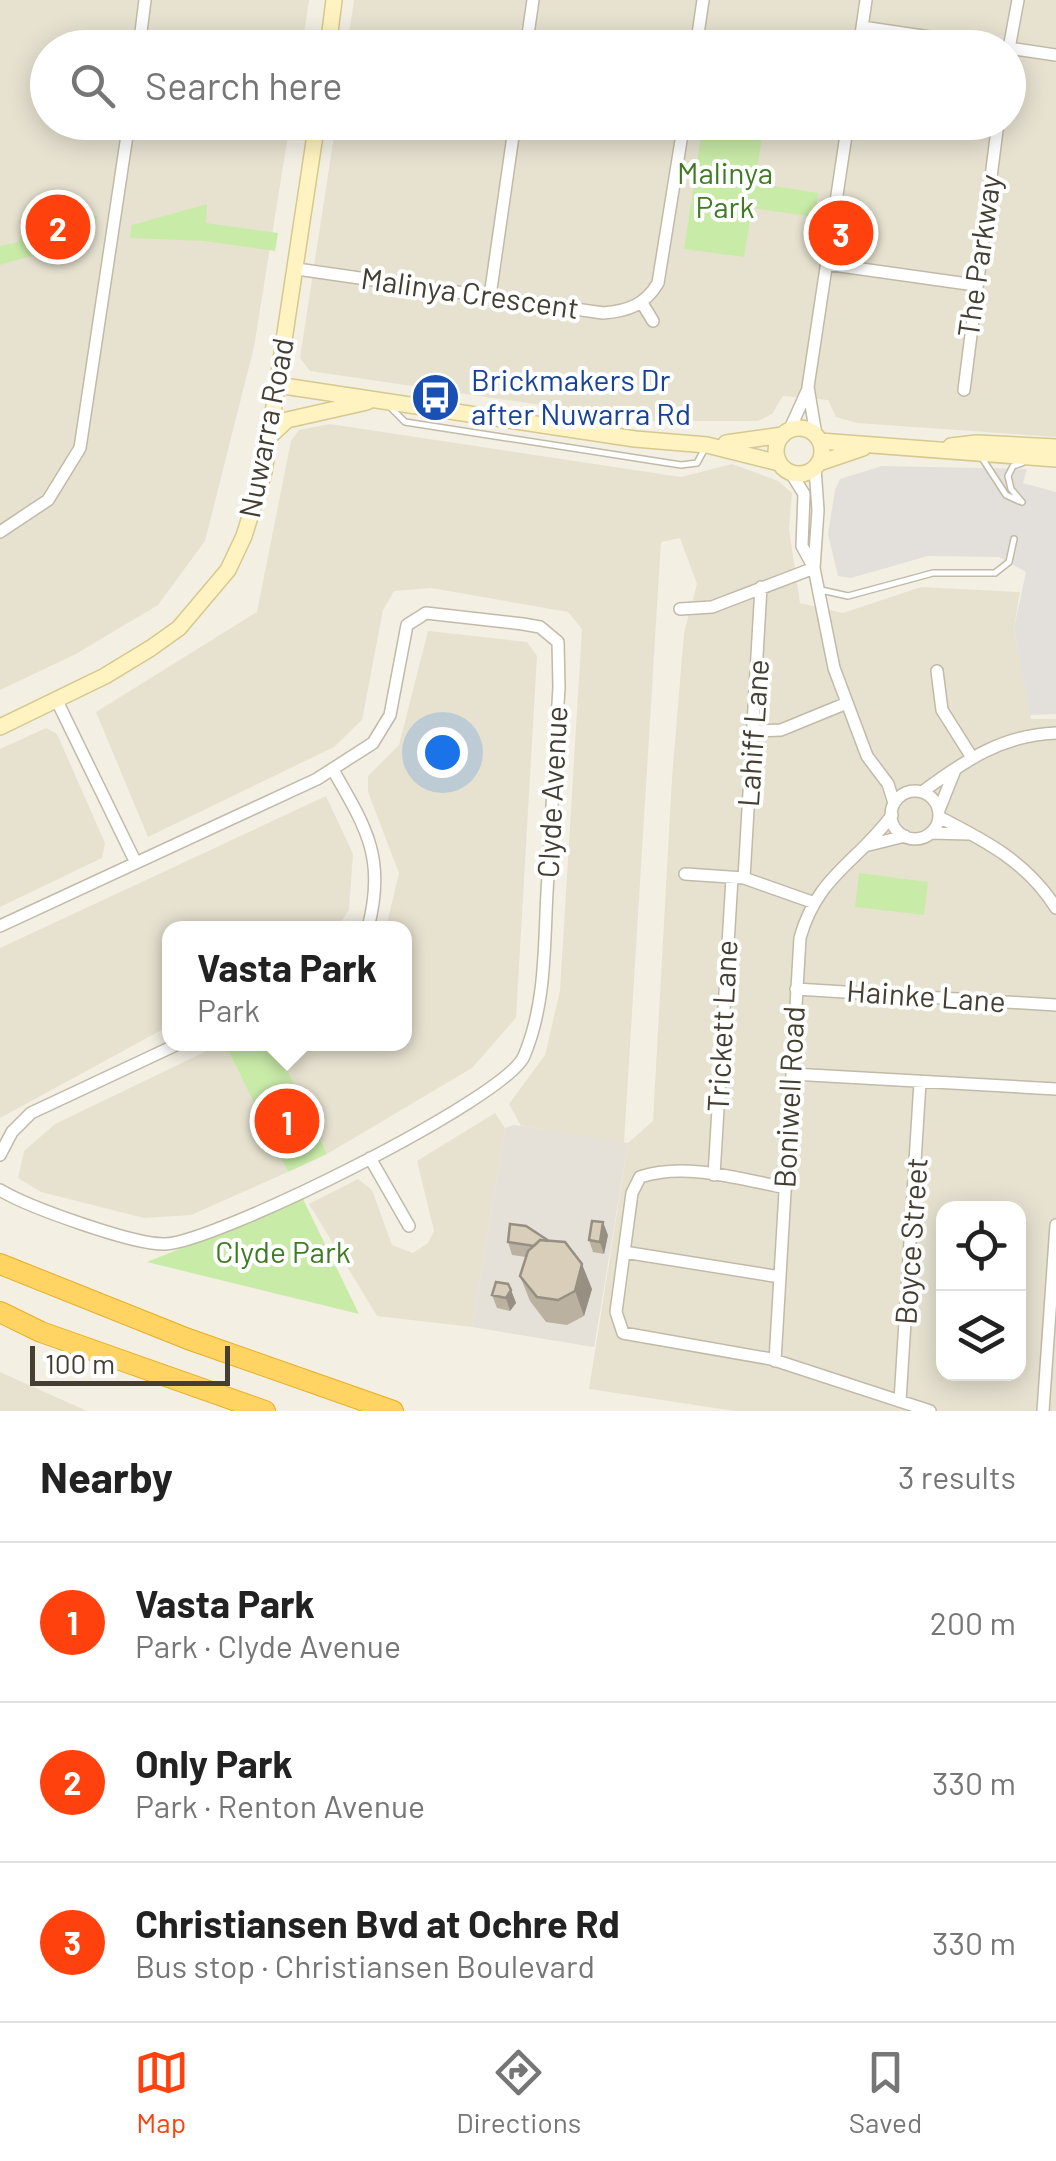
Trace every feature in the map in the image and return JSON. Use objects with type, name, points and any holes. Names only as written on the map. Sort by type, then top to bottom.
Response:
[{"type":"highway","points":[[0,1264],[188,1339],[394,1411]]},
{"type":"highway","points":[[0,1312],[42,1332],[264,1411]]},
{"type":"street","points":[[141,30],[145,0]]},
{"type":"street","points":[[330,30],[334,0]]},
{"type":"street","points":[[528,30],[532,0]]},
{"type":"street","points":[[699,30],[703,0]]},
{"type":"street","points":[[862,30],[866,0]]},
{"type":"street","points":[[1012,30],[1018,0]]},
{"type":"street","points":[[862,27],[881,30]]},
{"type":"street","points":[[1026,52],[1056,55]]},
{"type":"street","points":[[0,532],[48,500],[80,448],[125,140]]},
{"type":"street","name":"Nuwarra Road","points":[[0,727],[57,701],[151,648],[204,600],[228,570],[244,536],[269,437],[315,140]]},
{"type":"street","points":[[490,296],[512,140]]},
{"type":"street","points":[[654,321],[642,303],[658,283],[662,269],[681,140]]},
{"type":"street","points":[[845,140],[808,387],[776,448],[804,494],[800,537],[814,568],[825,631],[848,704],[867,756],[888,784],[893,809],[905,836]]},
{"type":"street","name":"The Parkway","points":[[964,390],[995,140]]},
{"type":"street","points":[[826,264],[975,285]]},
{"type":"street","name":"Malinya Crescent","points":[[297,269],[602,312],[642,303]]},
{"type":"street","points":[[277,385],[706,445],[804,474],[867,447]]},
{"type":"street","points":[[808,387],[818,438],[814,568]]},
{"type":"street","points":[[269,437],[287,420],[380,400]]},
{"type":"street","points":[[706,445],[803,428],[818,438],[867,447],[937,448],[977,443],[1056,447]]},
{"type":"street","points":[[937,448],[978,456],[1056,460]]},
{"type":"street","points":[[680,609],[712,607],[814,568]]},
{"type":"street","name":"Lahiff Lane","points":[[738,878],[755,731],[761,587]]},
{"type":"street","name":"Clyde Avenue","points":[[0,926],[333,770],[374,743],[390,715],[407,625],[426,614],[540,627],[558,642],[559,687],[540,1004],[522,1061],[480,1098],[370,1158],[214,1232],[167,1244],[150,1244],[43,1211],[0,1190]]},
{"type":"street","points":[[937,671],[942,710],[971,756]]},
{"type":"street","points":[[57,701],[136,861]]},
{"type":"street","points":[[755,731],[782,730],[848,704]]},
{"type":"street","points":[[893,809],[971,756],[1022,736],[1056,733]]},
{"type":"street","points":[[930,833],[957,767]]},
{"type":"street","points":[[333,770],[375,850],[376,896],[370,921]]},
{"type":"street","points":[[888,784],[916,792],[939,814],[1019,863],[1052,892],[1056,908]]},
{"type":"street","name":"Boniwell Road","points":[[775,1361],[800,938],[812,902],[893,809]]},
{"type":"street","points":[[855,850],[905,836],[973,835]]},
{"type":"street","points":[[685,874],[738,878],[812,902]]},
{"type":"street","name":"Trickett Lane","points":[[714,1174],[738,878]]},
{"type":"street","name":"Hainke Lane","points":[[796,989],[1056,1005]]},
{"type":"street","points":[[0,1155],[12,1132],[31,1113],[163,1051]]},
{"type":"street","points":[[792,1074],[1056,1089]]},
{"type":"street","name":"Boyce Street","points":[[900,1401],[920,1082]]},
{"type":"street","points":[[370,1158],[409,1226]]},
{"type":"street","points":[[786,1188],[714,1174],[658,1171],[640,1177],[632,1192],[616,1312],[623,1333],[775,1361],[930,1411]]},
{"type":"street","points":[[1043,1411],[1056,1225]]},
{"type":"street","points":[[624,1252],[780,1277]]},
{"type":"lane","points":[[978,456],[990,464],[1006,494],[1022,502],[1008,483],[1009,470],[1027,462],[1056,460]]},
{"type":"lane","points":[[818,589],[848,596],[933,573],[995,573],[1009,562],[1014,539]]},
{"type":"shaded area","points":[[0,0],[309,0],[305,30],[30,30],[30,140],[287,140],[254,347],[205,541],[158,605],[76,654],[0,690]]},
{"type":"shaded area","points":[[354,0],[1056,0],[1056,437],[857,423],[836,417],[828,400],[783,396],[772,414],[758,421],[650,421],[310,371],[300,358],[333,140],[1026,140],[1026,30],[350,30]]},
{"type":"shaded area","points":[[330,424],[681,477],[732,464],[778,481],[792,493],[789,529],[800,603],[843,613],[921,587],[1020,592],[1014,628],[1031,719],[1056,719],[1056,1411],[735,1411],[589,1389],[628,1143],[653,1121],[672,778],[684,633],[697,584],[680,538],[661,542],[624,1143],[521,1126],[509,1104],[545,1055],[560,991],[582,629],[568,612],[431,588],[394,591],[383,610],[362,720],[334,747],[148,837],[96,712],[257,612],[291,441],[299,430]]},
{"type":"shaded area","points":[[882,466],[1027,469],[1023,483],[1056,492],[1056,714],[1030,715],[1014,628],[1026,572],[999,557],[928,556],[851,578],[838,576],[828,534],[835,490],[840,479]]},
{"type":"shaded area","points":[[428,631],[527,642],[537,656],[516,1018],[472,1068],[327,1154],[278,1051],[412,1051],[412,921],[388,921],[399,873],[368,792],[368,776],[399,745]]},
{"type":"shaded area","points":[[46,728],[57,734],[105,843],[102,858],[0,907],[0,749]]},
{"type":"shaded area","points":[[326,796],[353,854],[349,910],[342,921],[162,921],[162,1030],[0,1118],[0,948]]},
{"type":"shaded area","points":[[206,1051],[228,1051],[288,1172],[191,1215],[144,1218],[41,1192],[18,1178],[24,1151],[55,1124]]},
{"type":"shaded area","points":[[495,1113],[505,1128],[472,1327],[377,1316],[309,1204],[358,1179],[372,1190],[392,1245],[413,1253],[428,1243],[434,1231],[417,1161]]},
{"type":"shaded area","points":[[514,1125],[628,1143],[594,1347],[472,1327],[505,1128]]},
{"type":"shaded area","points":[[0,1372],[87,1411],[0,1411]]},
{"type":"green space","name":"Malinya Park","points":[[700,140],[761,140],[755,183],[818,193],[815,217],[752,208],[744,257],[684,249]]},
{"type":"green space","points":[[207,204],[206,223],[278,233],[275,251],[203,241],[130,238],[132,225]]},
{"type":"green space","points":[[25,205],[97,216],[93,238],[0,265],[0,246],[19,242]]},
{"type":"green space","points":[[859,873],[928,882],[924,915],[855,907]]},
{"type":"green space","points":[[228,1051],[278,1051],[327,1154],[288,1172]]},
{"type":"green space","name":"Clyde Park","points":[[303,1199],[359,1314],[147,1262]]},
{"type":"building","points":[[592,1221],[603,1222],[600,1242],[589,1240]]},
{"type":"building","points":[[510,1224],[526,1226],[549,1241],[540,1240],[534,1246],[508,1242]]},
{"type":"building","points":[[540,1240],[565,1242],[582,1264],[575,1291],[558,1300],[537,1297],[520,1276],[528,1251]]},
{"type":"building","points":[[496,1282],[508,1284],[511,1290],[506,1298],[492,1295]]},
{"type":"place","name":"Only Park","points":[[58,227]]},
{"type":"place","name":"Christiansen Bvd at Ochre Rd","points":[[841,233]]},
{"type":"place","name":"Brickmakers Dr after Nuwarra Rd","points":[[436,398]]},
{"type":"place","name":"Vasta Park","points":[[287,1121]]}]
